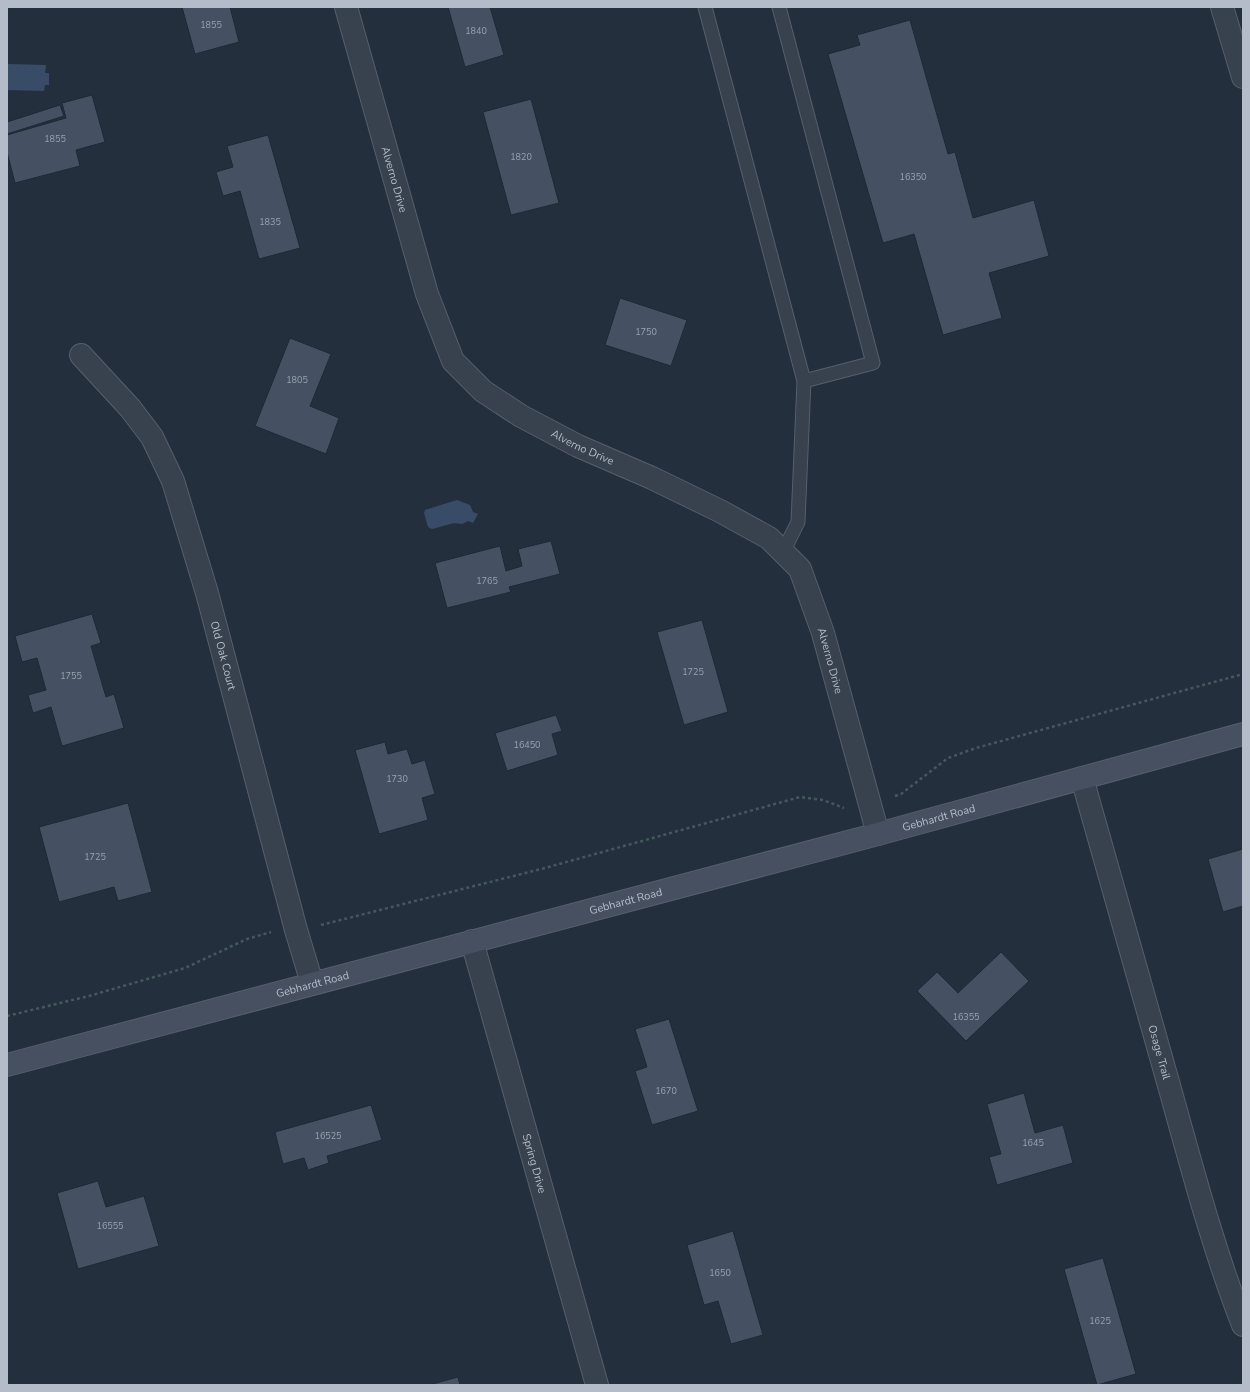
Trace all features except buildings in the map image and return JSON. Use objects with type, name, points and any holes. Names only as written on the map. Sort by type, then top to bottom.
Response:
[{"type":"street","name":"Alverno Drive","points":[[346,7],[427,294],[453,361],[482,391],[521,416],[578,446],[652,478],[720,511],[769,538],[800,569],[823,633],[878,834]]},
{"type":"street","points":[[1222,7],[1243,77]]},
{"type":"street","name":"Old Oak Court","points":[[81,355],[130,408],[152,437],[173,481],[207,593],[296,930],[312,983]]},
{"type":"street","name":"Gebhardt Road","points":[[7,1064],[878,834],[1243,734]]},
{"type":"street","name":"Osage Trail","points":[[1082,778],[1120,908],[1204,1212],[1228,1288],[1243,1325]]},
{"type":"street","name":"Spring Drive","points":[[472,941],[597,1385]]},
{"type":"lane","points":[[705,7],[804,381],[798,522],[783,552]]},
{"type":"lane","points":[[779,7],[873,363],[804,381]]},
{"type":"path","points":[[7,1016],[89,996],[185,968],[247,939],[272,932],[296,930],[545,868],[800,798],[823,800],[845,808],[870,805],[901,794],[948,758],[976,748],[1243,674]]},
{"type":"water","points":[[7,64],[46,65],[45,73],[49,73],[49,85],[45,85],[44,91],[7,90]]},
{"type":"water","points":[[457,500],[470,505],[473,512],[478,514],[473,523],[468,521],[462,524],[454,523],[432,529],[428,527],[424,513],[425,510]]}]
